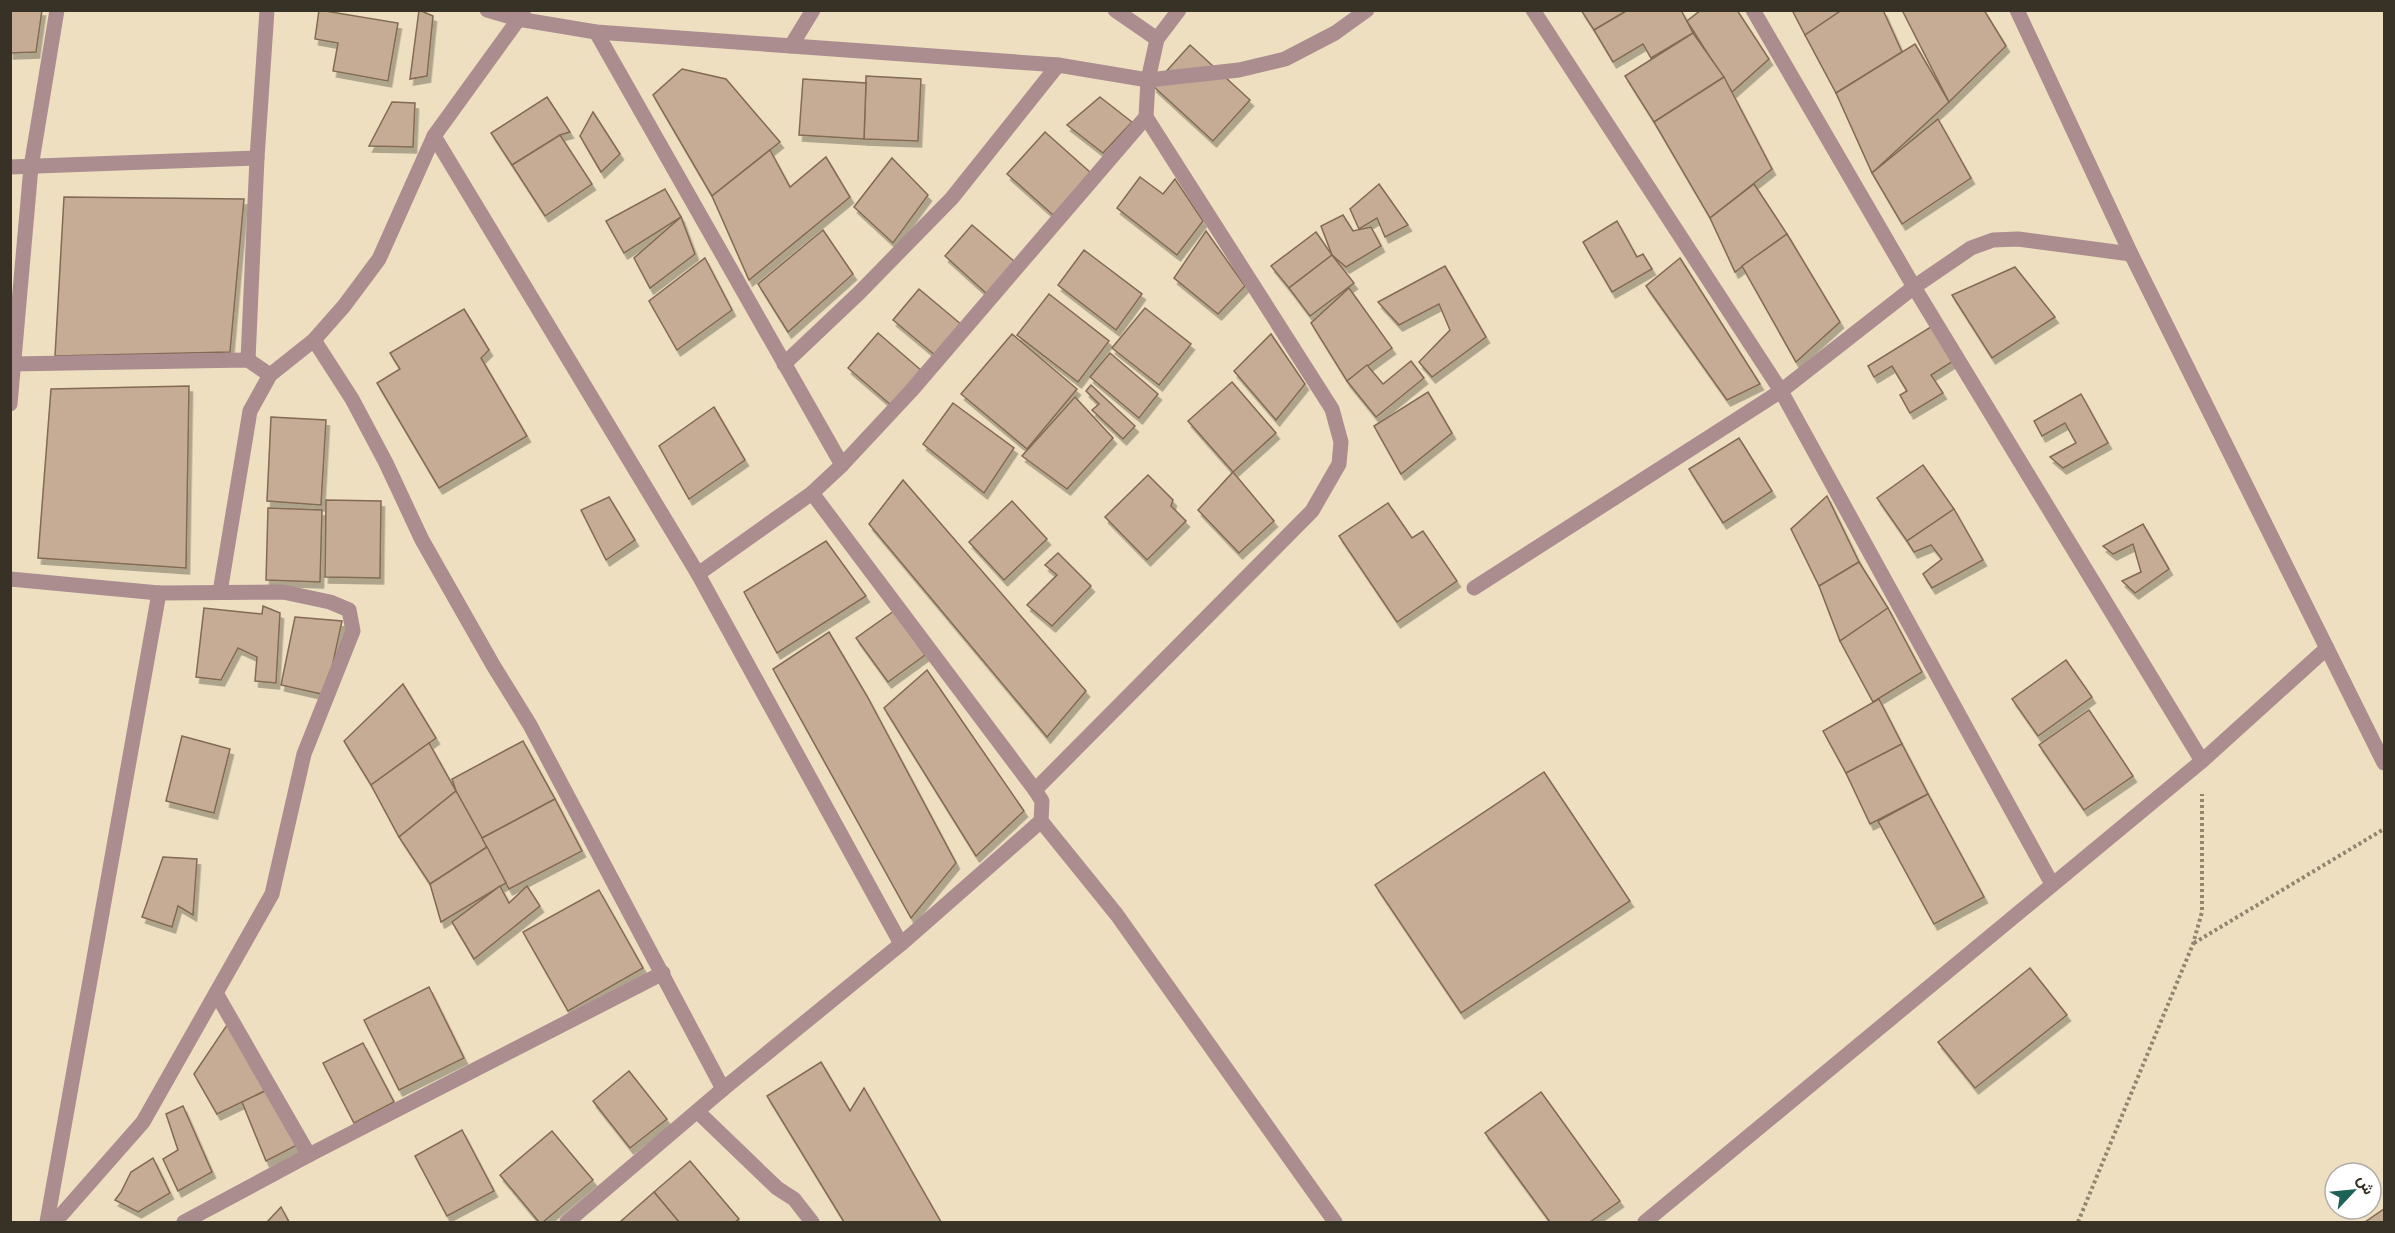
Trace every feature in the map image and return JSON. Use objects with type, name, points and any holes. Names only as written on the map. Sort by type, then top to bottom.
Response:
[{"type":"street","points":[[10,404],[31,167],[57,10]]},
{"type":"street","points":[[248,360],[257,158],[267,10]]},
{"type":"street","points":[[487,10],[522,15],[596,32],[1058,65],[1148,80],[1239,70],[1285,59],[1335,33],[1367,10]]},
{"type":"street","points":[[791,46],[813,10]]},
{"type":"street","points":[[1115,10],[1157,39]]},
{"type":"street","points":[[1035,790],[1312,511],[1339,464],[1341,442],[1332,408],[1146,117],[1148,80],[1157,39],[1179,10]]},
{"type":"street","points":[[1533,10],[1781,391],[2052,884]]},
{"type":"street","points":[[1753,10],[1914,287],[2202,761]]},
{"type":"street","points":[[2017,10],[2131,254],[2385,763]]},
{"type":"street","points":[[220,592],[250,411],[270,375],[314,340],[344,306],[379,260],[434,136],[522,15]]},
{"type":"street","points":[[596,32],[842,465]]},
{"type":"street","points":[[784,364],[860,292],[952,198],[1058,65]]},
{"type":"street","points":[[698,574],[812,493],[842,465],[911,392],[1146,117]]},
{"type":"street","points":[[434,136],[698,574],[901,945]]},
{"type":"street","points":[[10,167],[257,158]]},
{"type":"street","points":[[1474,588],[1781,391],[1914,287],[1971,248],[1993,240],[2018,239],[2131,254]]},
{"type":"street","points":[[314,340],[352,399],[386,463],[422,540],[530,725],[723,1089]]},
{"type":"street","points":[[13,363],[248,360],[270,375]]},
{"type":"street","points":[[812,493],[1035,790],[1042,801],[1041,821],[1117,915],[1335,1222]]},
{"type":"street","points":[[10,579],[159,593],[283,592],[330,602],[349,609],[353,631],[304,754],[272,894],[143,1122],[55,1222]]},
{"type":"street","points":[[47,1222],[159,593]]},
{"type":"street","points":[[1645,1222],[2202,761],[2327,648]]},
{"type":"street","points":[[567,1222],[723,1089],[901,945],[1041,821]]},
{"type":"street","points":[[184,1222],[663,973]]},
{"type":"street","points":[[216,993],[309,1155]]},
{"type":"street","points":[[698,1112],[777,1188],[794,1199],[812,1222]]},
{"type":"path","points":[[2078,1222],[2193,944],[2202,912],[2202,761]]},
{"type":"path","points":[[2193,944],[2385,830]]},
{"type":"building","points":[[10,10],[42,10],[36,52],[10,53]]},
{"type":"building","points":[[319,10],[398,23],[388,81],[333,71],[338,43],[315,39]]},
{"type":"building","points":[[419,10],[433,16],[427,76],[410,79]]},
{"type":"building","points":[[1581,10],[1628,10],[1594,30]]},
{"type":"building","points":[[1628,10],[1681,10],[1693,33],[1651,58],[1643,44],[1613,62],[1594,30]]},
{"type":"building","points":[[1701,10],[1737,10],[1769,59],[1732,92],[1687,21]]},
{"type":"building","points":[[1792,10],[1842,10],[1805,35]]},
{"type":"building","points":[[1842,10],[1883,10],[1902,52],[1836,93],[1805,35]]},
{"type":"building","points":[[1902,10],[1984,10],[2006,46],[1949,102]]},
{"type":"building","points":[[1693,33],[1724,77],[1654,122],[1625,76]]},
{"type":"building","points":[[1915,44],[1949,102],[1872,173],[1836,93]]},
{"type":"building","points":[[1190,45],[1250,100],[1213,141],[1153,86]]},
{"type":"building","points":[[682,69],[726,79],[780,142],[712,196],[653,95]]},
{"type":"building","points":[[866,76],[921,79],[918,141],[864,139]]},
{"type":"building","points":[[1724,77],[1772,169],[1710,218],[1654,122]]},
{"type":"building","points":[[803,79],[866,83],[864,139],[799,135]]},
{"type":"building","points":[[547,97],[570,132],[560,135],[512,165],[491,133]]},
{"type":"building","points":[[1100,97],[1132,122],[1103,153],[1067,125]]},
{"type":"building","points":[[392,102],[415,103],[413,147],[369,146]]},
{"type":"building","points":[[593,112],[620,154],[601,172],[580,136]]},
{"type":"building","points":[[1938,119],[1971,178],[1902,224],[1872,173]]},
{"type":"building","points":[[1045,132],[1091,173],[1053,215],[1007,174]]},
{"type":"building","points":[[560,135],[592,184],[545,216],[512,165]]},
{"type":"building","points":[[770,150],[790,187],[826,157],[850,197],[749,280],[712,196]]},
{"type":"building","points":[[892,158],[928,195],[893,243],[854,207]]},
{"type":"building","points":[[1140,177],[1163,194],[1175,179],[1203,221],[1177,255],[1117,208]]},
{"type":"building","points":[[1379,184],[1408,225],[1385,237],[1377,218],[1359,229],[1350,209]]},
{"type":"building","points":[[1754,184],[1787,234],[1735,272],[1710,218]]},
{"type":"building","points":[[665,189],[681,217],[624,253],[606,221]]},
{"type":"building","points":[[64,197],[244,199],[230,352],[55,356]]},
{"type":"building","points":[[1343,215],[1353,231],[1371,227],[1381,246],[1346,267],[1332,255],[1321,226]]},
{"type":"building","points":[[681,217],[695,254],[650,288],[634,258]]},
{"type":"building","points":[[1617,221],[1637,257],[1643,254],[1652,269],[1612,292],[1583,242]]},
{"type":"building","points":[[972,225],[1015,262],[987,294],[945,256]]},
{"type":"building","points":[[823,230],[853,274],[788,332],[758,284]]},
{"type":"building","points":[[1206,231],[1245,286],[1218,314],[1174,278]]},
{"type":"building","points":[[1316,232],[1332,255],[1289,288],[1271,266]]},
{"type":"building","points":[[1787,234],[1840,322],[1796,362],[1742,266]]},
{"type":"building","points":[[1084,250],[1142,294],[1116,330],[1058,285]]},
{"type":"building","points":[[1332,255],[1354,283],[1310,316],[1289,288]]},
{"type":"building","points":[[705,258],[732,310],[677,350],[649,301]]},
{"type":"building","points":[[1680,258],[1760,384],[1727,400],[1646,286]]},
{"type":"building","points":[[1445,266],[1486,337],[1432,377],[1419,362],[1450,330],[1439,304],[1399,325],[1378,302]]},
{"type":"building","points":[[2015,267],[2055,317],[1992,358],[1952,295]]},
{"type":"building","points":[[1349,288],[1392,348],[1347,381],[1311,323]]},
{"type":"building","points":[[919,289],[962,325],[936,356],[893,320]]},
{"type":"building","points":[[1049,294],[1109,341],[1078,382],[1017,335]]},
{"type":"building","points":[[1145,308],[1191,344],[1159,385],[1112,348]]},
{"type":"building","points":[[464,309],[489,350],[481,358],[527,436],[439,488],[377,383],[400,369],[390,353]]},
{"type":"building","points":[[1934,325],[1955,360],[1931,375],[1943,393],[1910,413],[1900,395],[1907,391],[1892,366],[1874,377],[1868,366]]},
{"type":"building","points":[[878,333],[922,371],[892,406],[848,368]]},
{"type":"building","points":[[1012,334],[1077,389],[1027,449],[961,394]]},
{"type":"building","points":[[1271,334],[1305,384],[1276,420],[1234,371]]},
{"type":"building","points":[[1110,353],[1158,394],[1139,418],[1090,377]]},
{"type":"building","points":[[1411,361],[1424,378],[1376,417],[1347,381],[1367,365],[1383,384]]},
{"type":"building","points":[[1232,382],[1276,433],[1233,472],[1188,421]]},
{"type":"building","points":[[1091,385],[1135,426],[1123,439],[1092,410],[1099,404],[1086,391]]},
{"type":"building","points":[[189,386],[186,568],[38,558],[51,389]]},
{"type":"building","points":[[1428,392],[1452,433],[1401,474],[1374,426]]},
{"type":"building","points":[[2081,394],[2108,443],[2063,468],[2050,457],[2076,443],[2065,423],[2042,436],[2034,421]]},
{"type":"building","points":[[1075,397],[1113,438],[1067,489],[1022,456]]},
{"type":"building","points":[[953,403],[1014,448],[984,493],[923,444]]},
{"type":"building","points":[[714,407],[745,460],[689,499],[659,446]]},
{"type":"building","points":[[271,417],[326,420],[321,505],[267,501]]},
{"type":"building","points":[[1739,438],[1772,491],[1723,523],[1689,469]]},
{"type":"building","points":[[1923,465],[1954,509],[1907,541],[1877,498]]},
{"type":"building","points":[[1233,472],[1274,521],[1239,553],[1198,510]]},
{"type":"building","points":[[1148,475],[1173,500],[1171,506],[1186,521],[1147,560],[1105,517]]},
{"type":"building","points":[[903,480],[1086,691],[1047,737],[869,524]]},
{"type":"building","points":[[1827,496],[1859,562],[1819,586],[1791,529]]},
{"type":"building","points":[[609,497],[635,540],[606,560],[581,510]]},
{"type":"building","points":[[326,500],[381,501],[380,578],[325,577]]},
{"type":"building","points":[[1012,501],[1047,539],[1004,580],[969,542]]},
{"type":"building","points":[[1388,503],[1412,538],[1423,531],[1457,581],[1397,622],[1339,536]]},
{"type":"building","points":[[268,508],[322,510],[320,582],[266,580]]},
{"type":"building","points":[[1954,509],[1983,560],[1932,588],[1923,574],[1942,559],[1931,545],[1914,552],[1907,541]]},
{"type":"building","points":[[2143,524],[2169,569],[2135,593],[2122,581],[2141,572],[2133,544],[2113,554],[2103,546]]},
{"type":"building","points":[[826,541],[866,596],[777,653],[744,592]]},
{"type":"building","points":[[1058,553],[1091,586],[1052,626],[1027,605],[1057,575],[1045,565]]},
{"type":"building","points":[[1859,562],[1888,608],[1840,641],[1819,586]]},
{"type":"building","points":[[263,606],[280,613],[276,683],[255,681],[257,657],[238,648],[221,680],[196,677],[204,608],[262,614]]},
{"type":"building","points":[[1888,608],[1922,672],[1873,702],[1840,641]]},
{"type":"building","points":[[894,611],[925,655],[888,682],[856,638]]},
{"type":"building","points":[[295,617],[342,621],[326,695],[281,685]]},
{"type":"building","points":[[829,632],[867,696],[956,863],[911,918],[773,669]]},
{"type":"building","points":[[2066,660],[2092,697],[2038,736],[2012,699]]},
{"type":"building","points":[[927,670],[1024,811],[976,856],[884,708]]},
{"type":"building","points":[[403,684],[436,738],[371,785],[344,741]]},
{"type":"building","points":[[1879,699],[1902,744],[1846,773],[1823,731]]},
{"type":"building","points":[[2089,710],[2133,776],[2084,810],[2039,745]]},
{"type":"building","points":[[182,736],[230,749],[214,813],[166,801]]},
{"type":"building","points":[[523,741],[555,799],[482,838],[456,791],[452,779]]},
{"type":"building","points":[[429,743],[456,791],[399,837],[371,785]]},
{"type":"building","points":[[1902,744],[1928,794],[1870,824],[1846,773]]},
{"type":"building","points":[[1544,772],[1630,901],[1461,1013],[1375,885]]},
{"type":"building","points":[[456,791],[487,847],[430,884],[399,837]]},
{"type":"building","points":[[1928,794],[1984,897],[1934,924],[1878,821]]},
{"type":"building","points":[[555,799],[582,851],[509,889],[482,838]]},
{"type":"building","points":[[487,847],[506,883],[441,922],[430,884]]},
{"type":"building","points":[[163,857],[197,859],[193,915],[178,906],[172,927],[142,917]]},
{"type":"building","points":[[500,886],[509,903],[527,886],[540,906],[474,959],[452,922]]},
{"type":"building","points":[[599,890],[643,968],[568,1011],[523,932]]},
{"type":"building","points":[[2030,968],[2067,1015],[1975,1088],[1938,1042]]},
{"type":"building","points":[[429,987],[464,1058],[399,1090],[364,1020]]},
{"type":"building","points":[[227,1025],[269,1089],[217,1114],[194,1074]]},
{"type":"building","points":[[363,1043],[394,1102],[354,1123],[323,1063]]},
{"type":"building","points":[[821,1062],[850,1111],[864,1088],[941,1222],[844,1222],[767,1096]]},
{"type":"building","points":[[629,1071],[667,1119],[630,1148],[593,1101]]},
{"type":"building","points":[[269,1089],[301,1143],[266,1161],[242,1102]]},
{"type":"building","points":[[1541,1092],[1620,1201],[1590,1222],[1550,1222],[1485,1133]]},
{"type":"building","points":[[183,1106],[212,1172],[178,1191],[163,1159],[178,1150],[166,1114]]},
{"type":"building","points":[[462,1130],[494,1191],[447,1216],[415,1156]]},
{"type":"building","points":[[552,1131],[593,1180],[543,1222],[539,1222],[500,1175]]},
{"type":"building","points":[[153,1158],[170,1193],[138,1212],[115,1200],[131,1172]]},
{"type":"building","points":[[690,1161],[739,1219],[735,1222],[679,1222],[654,1192]]},
{"type":"building","points":[[654,1192],[679,1222],[620,1222]]},
{"type":"building","points":[[281,1207],[289,1222],[267,1222]]},
{"type":"building","points":[[2383,1210],[2384,1222],[2365,1222],[2383,1221]]}]
